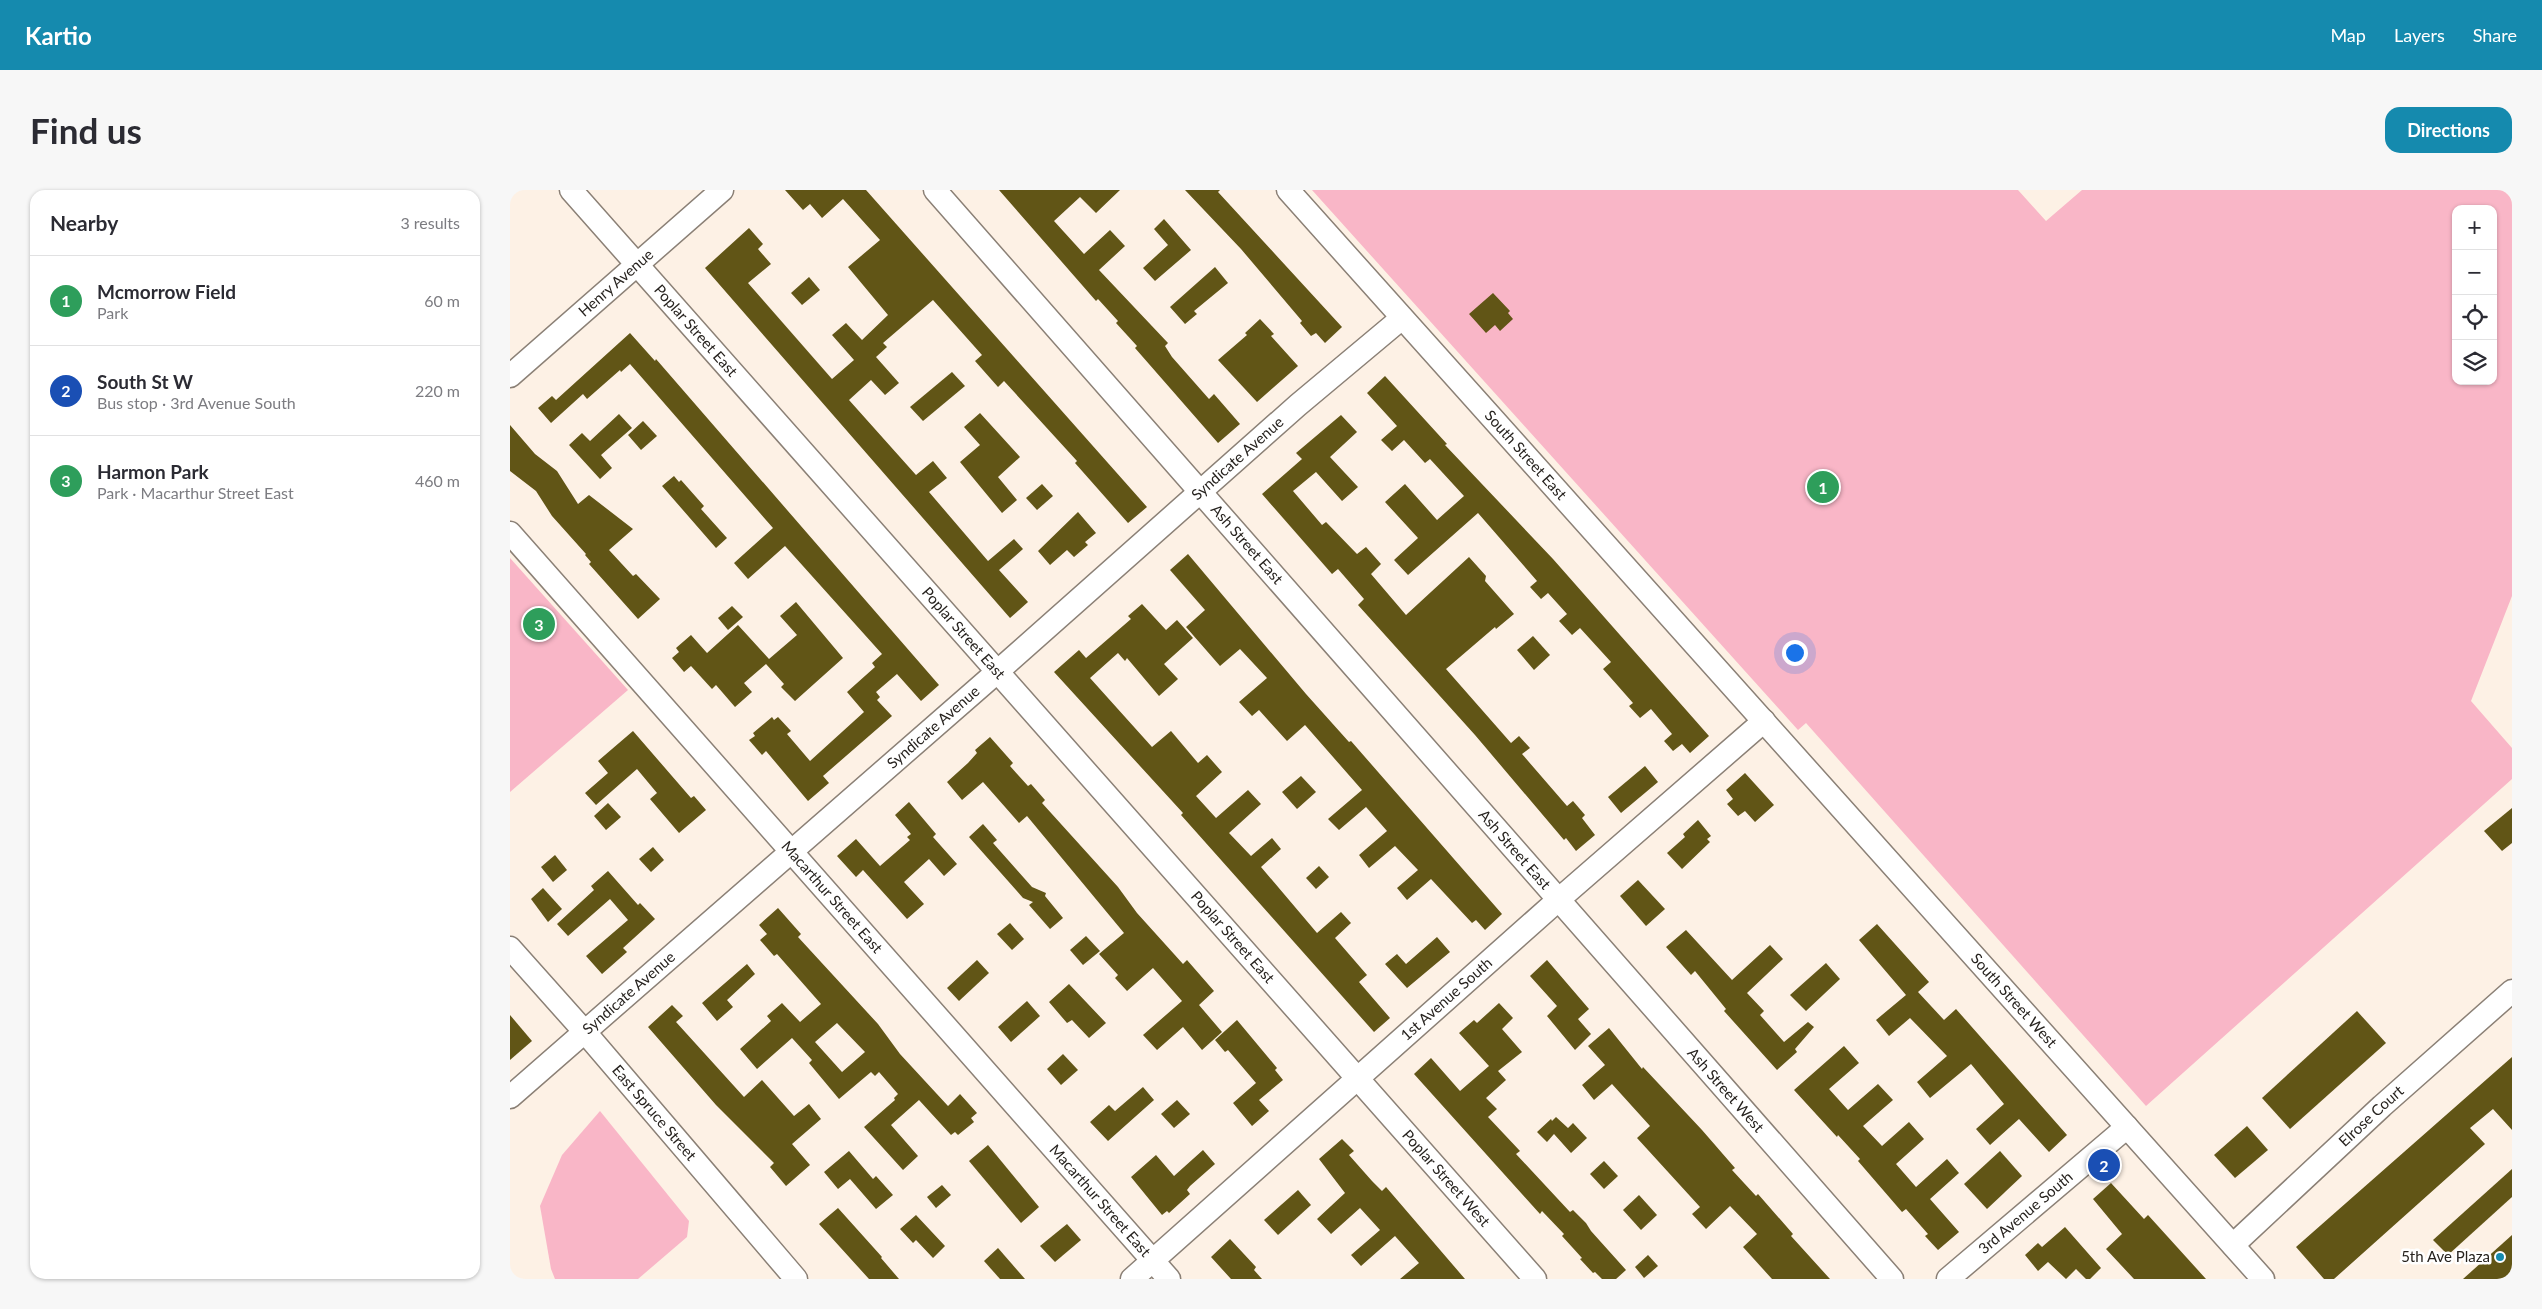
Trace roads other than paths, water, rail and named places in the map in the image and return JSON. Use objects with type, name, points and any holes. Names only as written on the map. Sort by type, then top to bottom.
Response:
[{"type":"street","name":"Poplar Street East","points":[[571,190],[1357,1077]]},
{"type":"street","name":"Henry Avenue","points":[[514,363],[722,190]]},
{"type":"street","name":"Ash Street East","points":[[935,190],[1201,491],[1557,901]]},
{"type":"street","name":"South Street East","points":[[1288,190],[1764,721]]},
{"type":"street","name":"Syndicate Avenue","points":[[510,1097],[998,672],[1201,491],[1402,318]]},
{"type":"street","name":"Macarthur Street East","points":[[510,533],[790,852],[1170,1279]]},
{"type":"street","name":"1st Avenue South","points":[[1132,1279],[1357,1077],[1764,721]]},
{"type":"street","name":"South Street West","points":[[1764,721],[2263,1279]]},
{"type":"street","name":"Ash Street West","points":[[1557,901],[1892,1279]]},
{"type":"street","name":"East Spruce Street","points":[[510,948],[584,1031],[796,1279]]},
{"type":"street","name":"Elrose Court","points":[[2233,1245],[2382,1106],[2512,991]]},
{"type":"street","name":"Poplar Street West","points":[[1357,1077],[1535,1279]]},
{"type":"street","name":"3rd Avenue South","points":[[1948,1279],[2127,1127]]},
{"type":"place","name":"Mcmorrow Field","points":[[1823,487]]},
{"type":"place","name":"Harmon Park","points":[[539,624]]},
{"type":"place","name":"South St W","points":[[2104,1165]]},
{"type":"place","name":"5th Ave Plaza","points":[[2500,1257]]}]
